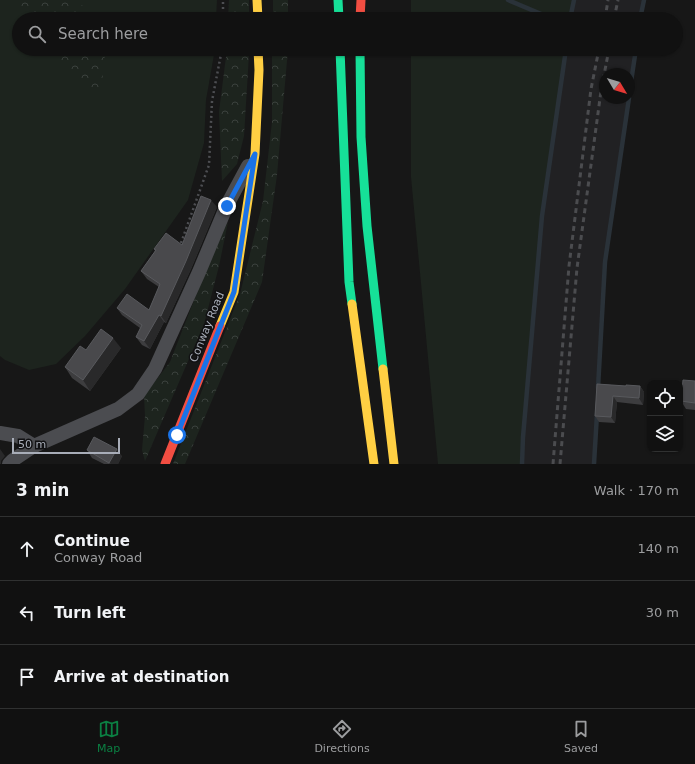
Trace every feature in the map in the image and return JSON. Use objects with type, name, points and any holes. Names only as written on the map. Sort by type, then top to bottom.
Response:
[{"type":"main road","points":[[257,0],[258,12]]},
{"type":"main road","points":[[338,0],[339,12]]},
{"type":"main road","points":[[360,12],[361,0]]},
{"type":"main road","name":"Conway Road","points":[[165,464],[234,292],[255,154],[258,56]]},
{"type":"main road","points":[[340,56],[349,282],[374,464]]},
{"type":"main road","points":[[360,56],[361,137],[367,226],[394,464]]},
{"type":"street","points":[[9,464],[12,460],[34,446],[118,409],[138,394],[155,369],[227,206],[255,154]]},
{"type":"street","points":[[0,433],[18,436],[34,446]]},
{"type":"path","points":[[223,12],[224,0]]},
{"type":"path","points":[[181,243],[209,165],[212,101],[221,56]]},
{"type":"shaded area","points":[[574,0],[644,0],[641,12],[571,12]]},
{"type":"shaded area","points":[[565,56],[635,56],[633,68],[599,68],[599,104],[628,104],[605,262],[594,464],[522,464],[542,216]]},
{"type":"green space","points":[[0,0],[217,0],[216,12],[12,12],[12,56],[214,56],[206,100],[204,143],[188,200],[125,289],[85,336],[56,364],[29,370],[5,360],[0,356]]},
{"type":"green space","points":[[13,0],[80,0],[85,12],[22,12]]},
{"type":"green space","points":[[229,0],[249,0],[249,12],[228,12]]},
{"type":"green space","points":[[273,0],[288,0],[288,12],[273,12]]},
{"type":"green space","points":[[411,0],[574,0],[571,12],[411,12]]},
{"type":"green space","points":[[54,56],[104,56],[101,90],[89,88],[60,64]]},
{"type":"green space","points":[[226,56],[249,56],[244,136],[237,164],[222,181],[219,112]]},
{"type":"green space","points":[[272,56],[287,56],[277,175],[262,282],[185,464],[173,464],[240,294],[263,201],[272,122]]},
{"type":"green space","points":[[411,56],[565,56],[542,216],[522,464],[438,464],[411,177]]},
{"type":"green space","points":[[228,222],[219,266],[204,324],[145,461],[142,450],[145,416],[144,396],[170,362],[212,254]]},
{"type":"building","points":[[201,196],[211,200],[161,316],[159,315],[144,341],[136,337],[142,325],[117,308],[127,294],[149,310],[160,284],[141,271],[156,250],[154,249],[166,233],[182,245]]},
{"type":"building","points":[[101,329],[113,338],[83,380],[65,367],[80,346],[86,350]]},
{"type":"building","points":[[683,380],[695,381],[695,403],[683,401]]},
{"type":"building","points":[[597,384],[640,386],[639,398],[613,396],[611,417],[595,416]]},
{"type":"building","points":[[94,437],[117,449],[109,463],[87,450]]},
{"type":"waterway","points":[[508,0],[536,12]]},
{"type":"waterway","points":[[571,12],[574,0]]},
{"type":"waterway","points":[[641,12],[644,0]]},
{"type":"waterway","points":[[522,464],[542,216],[565,56]]},
{"type":"waterway","points":[[633,68],[635,56]]},
{"type":"waterway","points":[[598,388],[605,262],[628,104]]},
{"type":"waterway","points":[[594,464],[597,414]]},
{"type":"railway","points":[[606,12],[608,0]]},
{"type":"railway","points":[[615,12],[618,0]]},
{"type":"railway","points":[[553,464],[569,266],[591,89],[598,56]]},
{"type":"railway","points":[[560,464],[577,268],[601,91],[608,56]]},
{"type":"traffic: fast","points":[[338,0],[339,12]]},
{"type":"traffic: fast","points":[[340,56],[349,282],[352,304]]},
{"type":"traffic: fast","points":[[360,56],[361,137],[367,226],[383,369]]},
{"type":"traffic: slow","points":[[257,0],[258,12]]},
{"type":"traffic: slow","points":[[220,326],[234,292],[255,154],[258,56]]},
{"type":"traffic: slow","points":[[352,304],[374,464]]},
{"type":"traffic: slow","points":[[383,369],[394,464]]},
{"type":"traffic: jam","points":[[360,12],[361,0]]},
{"type":"traffic: jam","points":[[165,464],[220,326]]},
{"type":"route","points":[[177,435],[234,292],[255,154],[227,206]]}]
